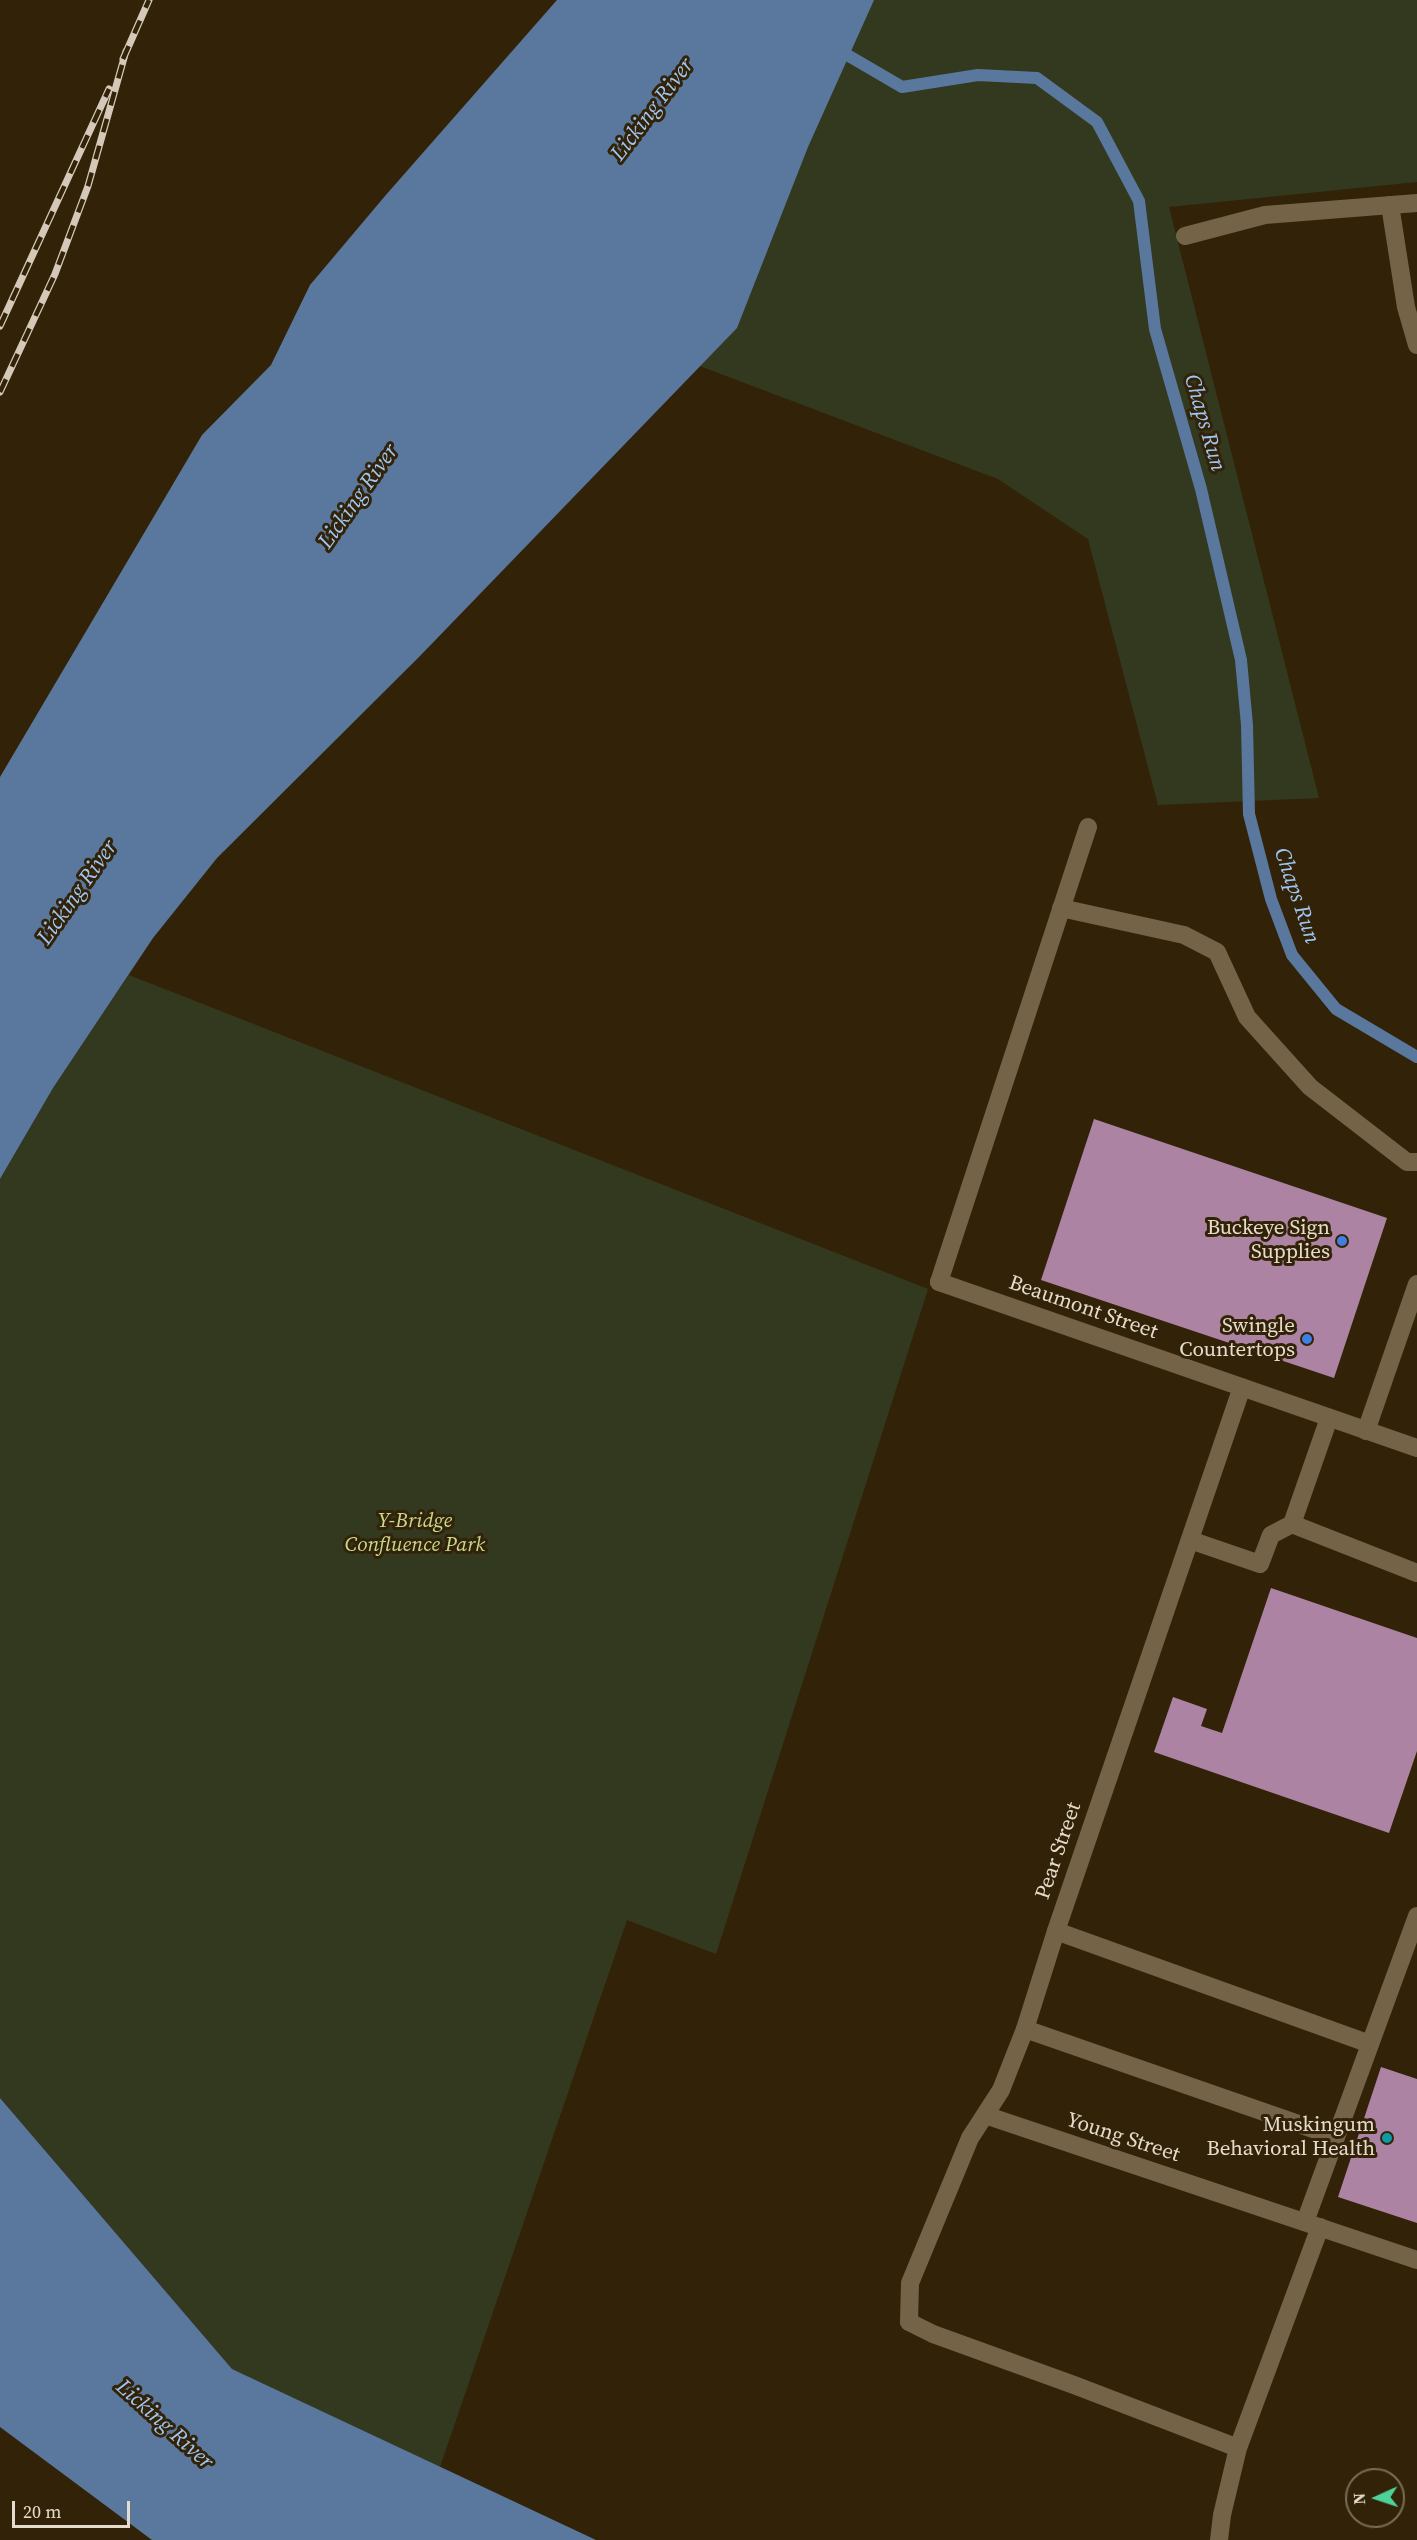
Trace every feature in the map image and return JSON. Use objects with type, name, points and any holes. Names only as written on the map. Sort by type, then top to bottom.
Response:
[{"type":"street","points":[[1185,236],[1265,215],[1417,203]]},
{"type":"street","points":[[1390,205],[1406,307],[1417,345]]},
{"type":"street","points":[[1088,827],[1062,908],[1184,935],[1217,952],[1247,1017],[1310,1087],[1407,1162],[1417,1162]]},
{"type":"street","name":"Beaumont Street","points":[[1062,908],[939,1282],[1417,1448]]},
{"type":"street","points":[[1366,1431],[1417,1284]]},
{"type":"street","name":"Pear Street","points":[[1238,2448],[933,2334],[909,2322],[910,2283],[970,2138],[1001,2090],[1024,2029],[1242,1387]]},
{"type":"street","points":[[1190,1540],[1260,1564],[1271,1535],[1292,1524],[1329,1418]]},
{"type":"street","points":[[1292,1524],[1417,1573]]},
{"type":"street","points":[[1219,2540],[1222,2515],[1238,2448],[1313,2225],[1336,2137],[1417,1916]]},
{"type":"street","points":[[1056,1931],[1371,2044]]},
{"type":"street","points":[[1024,2029],[1336,2137]]},
{"type":"street","name":"Young Street","points":[[986,2115],[1417,2260]]},
{"type":"green space","points":[[718,0],[1417,0],[1417,182],[1169,207],[1319,798],[1158,805],[1088,539],[998,479],[507,293]]},
{"type":"green space","name":"Y-Bridge Confluence Park","points":[[129,975],[928,1289],[716,1954],[627,1920],[440,2467],[232,2369],[0,2098],[0,1179],[53,1088]]},
{"type":"water","name":"Licking River","points":[[557,0],[874,0],[808,147],[737,328],[419,657],[217,858],[153,938],[53,1088],[0,1179],[0,777],[202,435],[271,365],[310,285]]},
{"type":"water","name":"Licking River","points":[[0,2098],[232,2369],[596,2540],[152,2540],[0,2427]]},
{"type":"building","points":[[1094,1119],[1387,1218],[1334,1378],[1041,1280]]},
{"type":"building","points":[[1271,1588],[1417,1638],[1417,1751],[1389,1833],[1154,1752],[1173,1697],[1207,1709],[1201,1726],[1222,1733]]},
{"type":"building","name":"Muskingum Behavioral Health","points":[[1381,2067],[1417,2079],[1417,2223],[1338,2197]]},
{"type":"waterway","name":"Chaps Run","points":[[837,49],[902,87],[978,75],[1037,78],[1097,122],[1139,201],[1155,329],[1201,489],[1241,660],[1247,725],[1249,814],[1271,899],[1292,955],[1336,1009],[1417,1057]]},
{"type":"railway","points":[[123,59],[149,0]]},
{"type":"railway","points":[[0,392],[55,274],[88,186],[126,51]]},
{"type":"railway","points":[[0,326],[109,89]]},
{"type":"place","name":"Buckeye Sign Supplies","points":[[1342,1241]]},
{"type":"place","name":"Swingle Countertops","points":[[1307,1339]]},
{"type":"place","name":"Muskingum Behavioral Health","points":[[1387,2138]]}]
